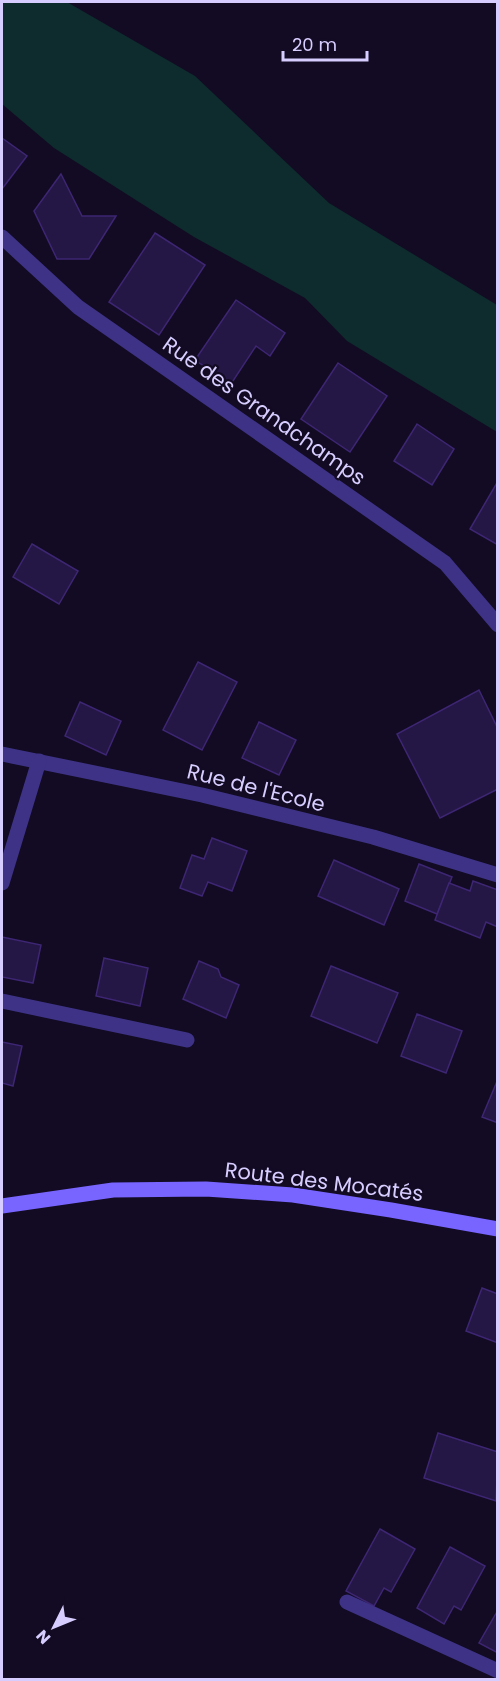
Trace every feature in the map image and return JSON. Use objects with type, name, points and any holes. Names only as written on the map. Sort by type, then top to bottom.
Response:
[{"type":"street","name":"Rue des Grandchamps","points":[[2,237],[78,307],[445,563],[498,625]]},
{"type":"street","name":"Rue de l'Ecole","points":[[2,754],[202,795],[373,837],[498,875]]},
{"type":"street","points":[[2,883],[39,761]]},
{"type":"street","points":[[2,1001],[187,1040]]},
{"type":"street","name":"Route des Mocatés","points":[[2,1206],[113,1190],[206,1189],[293,1195],[498,1229]]},
{"type":"street","points":[[347,1602],[498,1671]]},
{"type":"green space","points":[[2,2],[67,2],[195,76],[329,203],[497,305],[497,432],[347,341],[305,298],[194,237],[54,148],[2,104]]},
{"type":"building","points":[[2,138],[27,156],[2,189]]},
{"type":"building","points":[[61,174],[82,216],[116,216],[89,259],[57,259],[34,211]]},
{"type":"building","points":[[155,233],[205,265],[159,335],[109,302]]},
{"type":"building","points":[[236,300],[285,333],[270,356],[256,346],[231,384],[195,360]]},
{"type":"building","points":[[338,363],[387,396],[350,452],[301,419]]},
{"type":"building","points":[[417,424],[454,449],[432,485],[394,461]]},
{"type":"building","points":[[498,481],[498,545],[470,529]]},
{"type":"building","points":[[32,544],[78,571],[59,604],[13,577]]},
{"type":"building","points":[[198,662],[237,682],[202,750],[163,730]]},
{"type":"building","points":[[479,690],[498,729],[498,789],[440,818],[397,734]]},
{"type":"building","points":[[80,702],[121,721],[106,755],[65,736]]},
{"type":"building","points":[[259,722],[296,740],[279,775],[242,758]]},
{"type":"building","points":[[212,838],[247,851],[232,891],[208,882],[202,896],[180,888],[192,855],[204,859]]},
{"type":"building","points":[[334,860],[399,889],[384,925],[318,896]]},
{"type":"building","points":[[419,864],[452,877],[437,914],[405,901]]},
{"type":"building","points":[[473,881],[498,890],[498,927],[486,922],[480,938],[435,920],[449,883],[470,891]]},
{"type":"building","points":[[2,937],[41,945],[33,983],[2,977]]},
{"type":"building","points":[[104,958],[148,968],[140,1006],[96,996]]},
{"type":"building","points":[[199,961],[218,969],[221,977],[239,985],[226,1018],[183,999]]},
{"type":"building","points":[[331,966],[398,993],[377,1043],[311,1016]]},
{"type":"building","points":[[417,1014],[462,1031],[446,1073],[401,1056]]},
{"type":"building","points":[[2,1042],[22,1046],[13,1086],[2,1083]]},
{"type":"building","points":[[498,1079],[498,1123],[482,1117]]},
{"type":"building","points":[[482,1288],[498,1294],[498,1343],[466,1331]]},
{"type":"building","points":[[438,1433],[498,1452],[496,1501],[424,1478]]},
{"type":"building","points":[[380,1529],[415,1549],[391,1592],[384,1588],[374,1606],[346,1591]]},
{"type":"building","points":[[450,1547],[485,1566],[461,1610],[454,1606],[444,1624],[417,1608]]},
{"type":"building","points":[[498,1610],[498,1653],[479,1643]]}]
